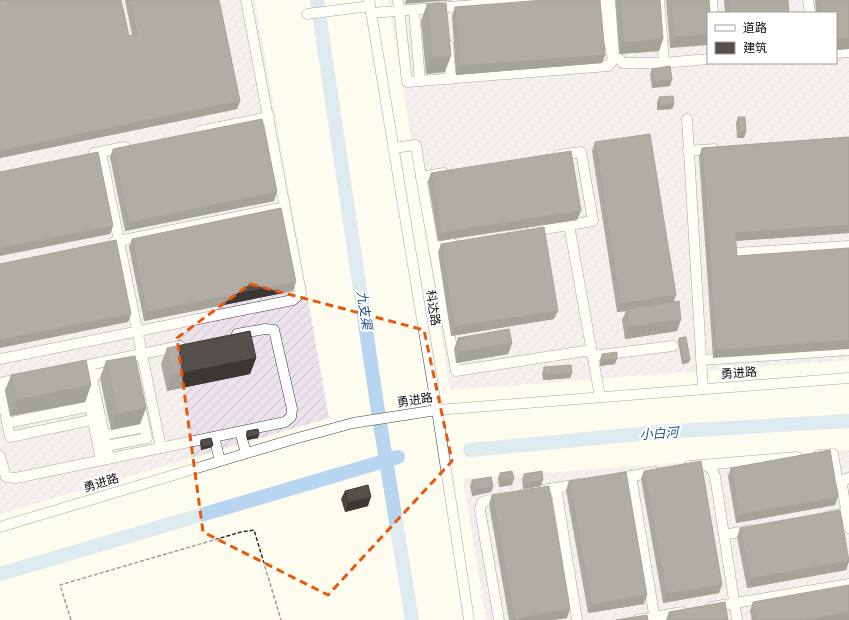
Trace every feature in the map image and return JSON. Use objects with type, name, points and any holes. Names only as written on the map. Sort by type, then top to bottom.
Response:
[{"type":"street","points":[[0,359],[298,297],[301,293],[246,0]]},
{"type":"street","points":[[398,0],[407,82],[608,66],[613,60],[613,54],[601,0]]},
{"type":"street","points":[[307,14],[370,6],[399,11],[446,11],[539,0]]},
{"type":"street","points":[[611,0],[617,57],[623,63],[664,63],[707,58]]},
{"type":"street","points":[[659,0],[664,63]]},
{"type":"street","points":[[712,0],[712,12]]},
{"type":"street","points":[[808,0],[810,12]]},
{"type":"street","name":"科达路","points":[[370,6],[437,410],[469,620]]},
{"type":"street","points":[[414,10],[420,81]]},
{"type":"street","points":[[447,31],[451,79]]},
{"type":"street","points":[[837,53],[849,52]]},
{"type":"street","points":[[192,133],[269,117]]},
{"type":"street","points":[[686,119],[699,256],[703,389]]},
{"type":"street","points":[[393,148],[416,145],[456,371],[592,353],[673,346]]},
{"type":"street","points":[[85,155],[131,146]]},
{"type":"street","points":[[688,151],[727,148]]},
{"type":"street","points":[[101,152],[161,448]]},
{"type":"street","points":[[524,232],[593,221],[581,152],[551,157]]},
{"type":"street","points":[[421,177],[452,172]]},
{"type":"street","points":[[104,244],[285,207]]},
{"type":"street","points":[[569,225],[600,397]]},
{"type":"street","points":[[434,247],[464,242]]},
{"type":"street","points":[[734,253],[849,246]]},
{"type":"street","points":[[0,456],[4,475],[10,478],[105,460],[286,422],[291,417],[292,409],[274,330],[265,329],[225,337]]},
{"type":"street","points":[[67,369],[187,345]]},
{"type":"street","points":[[701,360],[849,350]]},
{"type":"street","points":[[86,365],[92,375],[94,405]]},
{"type":"street","points":[[86,365],[105,460]]},
{"type":"street","points":[[92,375],[126,369]]},
{"type":"street","points":[[0,383],[30,377]]},
{"type":"street","name":"勇进路","points":[[0,527],[353,422],[437,410],[849,378]]},
{"type":"street","points":[[0,386],[10,437],[97,419]]},
{"type":"street","points":[[106,446],[147,438],[138,398],[151,399]]},
{"type":"street","points":[[7,423],[94,405]]},
{"type":"street","points":[[59,412],[62,426]]},
{"type":"street","points":[[35,417],[38,431]]},
{"type":"street","points":[[97,419],[104,435],[106,446],[105,460]]},
{"type":"street","points":[[104,435],[144,427]]},
{"type":"street","points":[[240,432],[246,453]]},
{"type":"street","points":[[214,437],[220,461]]},
{"type":"street","points":[[498,620],[481,505],[487,499],[672,469],[833,454],[837,478],[845,482],[846,513],[849,528]]},
{"type":"street","points":[[705,465],[712,469],[714,476],[737,620]]},
{"type":"street","points":[[631,476],[655,618]]},
{"type":"street","points":[[556,488],[577,620]]},
{"type":"street","points":[[816,518],[846,513]]},
{"type":"street","points":[[724,535],[762,528]]},
{"type":"street","points":[[637,620],[849,584]]},
{"type":"path","points":[[71,620],[60,585],[241,532],[254,530],[281,620]]},
{"type":"highlighted area","points":[[250,284],[424,330],[452,461],[328,595],[203,532],[177,338]]},
{"type":"shaded area","points":[[0,0],[255,0],[329,418],[0,514]]},
{"type":"shaded area","points":[[388,0],[849,0],[849,360],[450,390]]},
{"type":"shaded area","points":[[849,450],[849,620],[486,620],[463,479]]},
{"type":"building","points":[[0,0],[121,0],[129,36],[137,34],[130,0],[219,0],[240,101],[0,151]]},
{"type":"building","points":[[544,0],[600,0],[605,55],[460,66],[455,7]]},
{"type":"building","points":[[620,0],[660,0],[663,39],[623,43]]},
{"type":"building","points":[[671,0],[709,0],[710,12],[707,12],[707,34],[674,37]]},
{"type":"building","points":[[728,0],[788,0],[789,12],[729,12]]},
{"type":"building","points":[[820,0],[849,0],[849,38],[837,39],[837,12],[822,12]]},
{"type":"building","points":[[446,3],[451,56],[432,58],[427,4]]},
{"type":"building","points":[[670,66],[672,80],[654,82],[652,69]]},
{"type":"building","points":[[673,96],[674,104],[659,105],[659,97]]},
{"type":"building","points":[[738,117],[745,117],[746,132],[739,132]]},
{"type":"building","points":[[262,119],[277,192],[128,223],[113,149]]},
{"type":"building","points":[[650,134],[676,295],[620,304],[595,142]]},
{"type":"building","points":[[849,137],[849,225],[735,233],[737,256],[849,248],[849,340],[716,350],[702,148]]},
{"type":"building","points":[[571,151],[581,211],[441,233],[431,173]]},
{"type":"building","points":[[98,152],[113,226],[0,248],[0,172]]},
{"type":"building","points":[[281,208],[296,282],[147,312],[132,239]]},
{"type":"building","points":[[544,227],[558,311],[454,327],[441,244]]},
{"type":"building","points":[[116,240],[131,314],[0,340],[0,264]]},
{"type":"building","points":[[679,301],[681,320],[629,327],[626,309]]},
{"type":"building","points":[[509,329],[512,343],[460,352],[458,338]]},
{"type":"building","points":[[250,331],[256,358],[173,375],[167,348]]},
{"type":"building","points":[[686,337],[690,360],[683,361],[679,338]]},
{"type":"building","points":[[617,352],[617,359],[602,360],[602,354]]},
{"type":"building","points":[[135,356],[146,408],[117,414],[106,361]]},
{"type":"building","points":[[86,360],[91,385],[16,400],[11,375]]},
{"type":"building","points":[[571,365],[572,373],[545,375],[544,367]]},
{"type":"building","points":[[258,429],[259,435],[248,437],[247,431]]},
{"type":"building","points":[[211,438],[213,445],[202,447],[201,440]]},
{"type":"building","points":[[830,450],[838,497],[739,515],[731,468]]},
{"type":"building","points":[[701,461],[722,585],[666,594],[644,471]]},
{"type":"building","points":[[512,471],[514,479],[501,481],[500,473]]},
{"type":"building","points":[[542,471],[543,480],[526,483],[524,474]]},
{"type":"building","points":[[626,472],[647,595],[591,605],[569,481]]},
{"type":"building","points":[[491,477],[493,487],[474,490],[472,480]]},
{"type":"building","points":[[368,485],[371,497],[348,503],[345,491]]},
{"type":"building","points":[[549,486],[570,609],[514,619],[492,495]]},
{"type":"building","points":[[840,510],[849,561],[750,579],[740,528]]},
{"type":"building","points":[[849,585],[849,612],[805,620],[756,620],[753,602]]},
{"type":"building","points":[[725,602],[728,620],[671,620],[669,612]]},
{"type":"building","points":[[647,615],[648,620],[616,620]]},
{"type":"waterway","name":"九支渠","points":[[317,0],[378,411],[412,620]]},
{"type":"waterway","name":"小白河","points":[[470,450],[661,432],[849,421]]},
{"type":"waterway","points":[[0,574],[398,457]]}]
